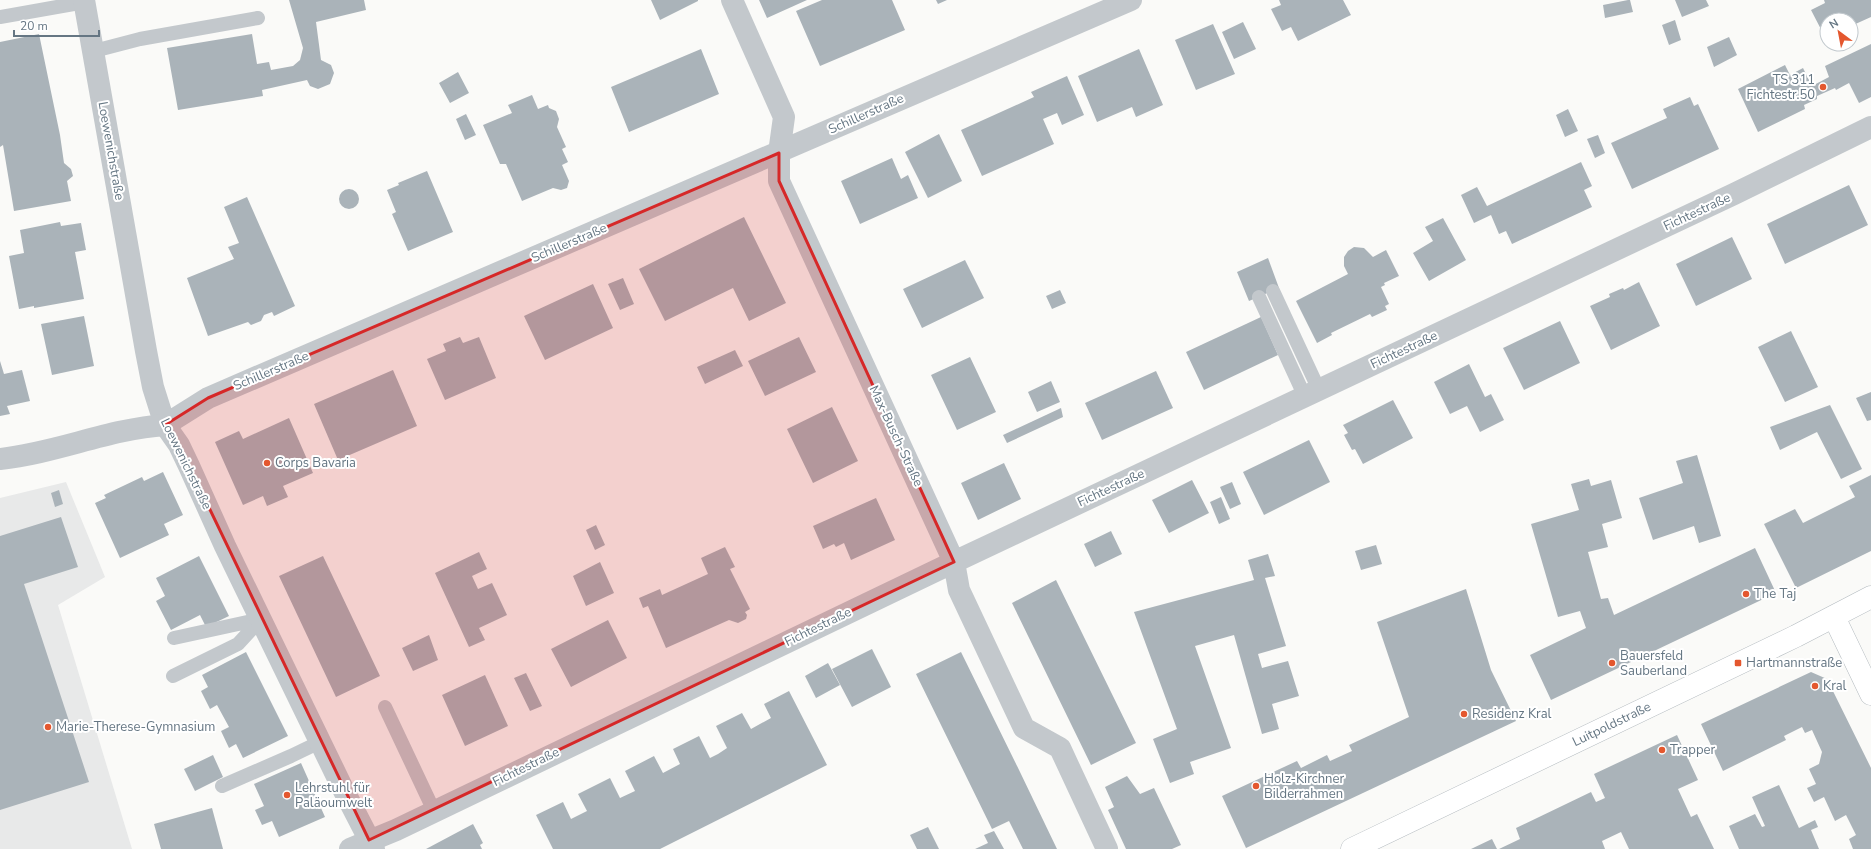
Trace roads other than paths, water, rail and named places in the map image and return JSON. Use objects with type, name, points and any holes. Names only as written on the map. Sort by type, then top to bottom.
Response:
[{"type":"main road","name":"Luitpoldstraße","points":[[1352,849],[1834,617],[1871,597]]},
{"type":"main road","points":[[1834,617],[1871,694]]},
{"type":"street","name":"Max-Busch-Straße","points":[[732,0],[784,117],[779,153],[779,181],[954,562],[959,590],[1024,728],[1060,748],[1107,849]]},
{"type":"street","name":"Schillerstraße","points":[[0,459],[21,456],[141,427],[165,425],[208,398],[1131,0]]},
{"type":"street","name":"Loewenichstraße","points":[[84,1],[146,351],[153,387],[165,425],[189,466],[320,742],[365,846]]},
{"type":"street","name":"Fichtestraße","points":[[365,846],[434,811],[954,562],[1734,194],[1871,127]]},
{"type":"lane","points":[[0,17],[84,1]]},
{"type":"lane","points":[[94,51],[140,39],[258,18]]},
{"type":"lane","points":[[1273,291],[1312,393]]},
{"type":"lane","points":[[1259,297],[1312,393]]},
{"type":"lane","points":[[174,638],[261,619]]},
{"type":"lane","points":[[173,676],[238,644],[261,619]]},
{"type":"lane","points":[[385,707],[434,811]]},
{"type":"lane","points":[[222,786],[320,742]]},
{"type":"place","name":"TS 311 Fichtestr.50","points":[[1823,87]]},
{"type":"place","name":"Corps Bavaria","points":[[267,463]]},
{"type":"place","name":"The Taj","points":[[1746,594]]},
{"type":"place","name":"Bauersfeld Sauberland","points":[[1612,663]]},
{"type":"place","name":"Hartmannstraße","points":[[1738,663]]},
{"type":"place","name":"Kral","points":[[1815,686]]},
{"type":"place","name":"Residenz Kral","points":[[1464,714]]},
{"type":"place","name":"Marie-Therese-Gymnasium","points":[[48,727]]},
{"type":"place","name":"Trapper","points":[[1662,750]]},
{"type":"place","name":"Holz-Kirchner Bilderrahmen","points":[[1256,786]]},
{"type":"place","name":"Lehrstuhl für Paläoumwelt","points":[[287,795]]}]
